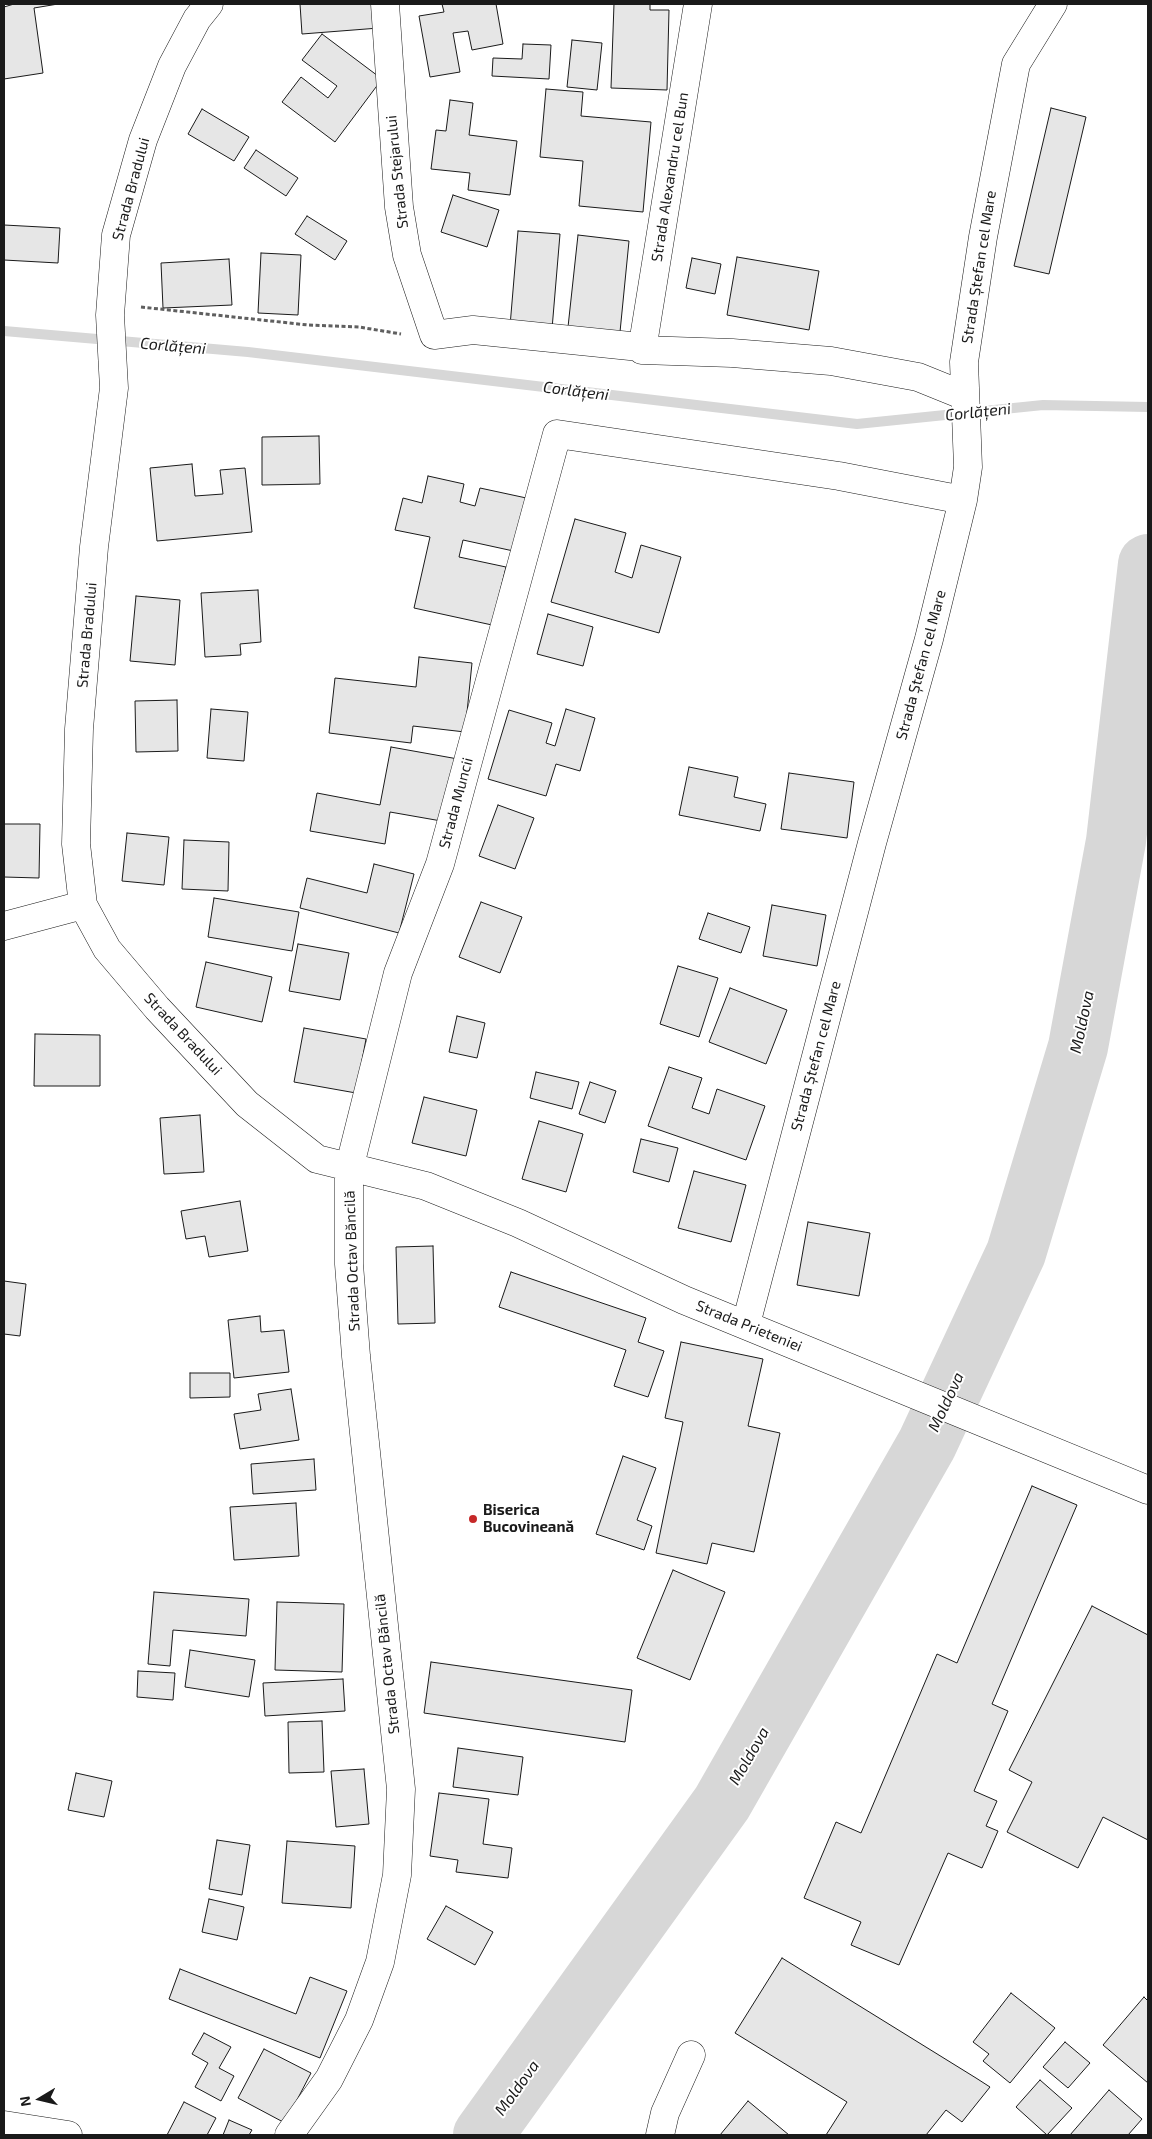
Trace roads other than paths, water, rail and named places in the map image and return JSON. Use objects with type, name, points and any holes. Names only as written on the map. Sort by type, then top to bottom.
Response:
[{"type":"street","name":"Strada Bradului","points":[[210,4],[197,19],[172,66],[143,140],[116,235],[111,305],[114,388],[94,547],[79,730],[76,844],[82,905],[107,949],[157,1008],[248,1104],[317,1159],[349,1169]]},
{"type":"street","name":"Strada Stejarului","points":[[385,4],[399,207],[407,255],[434,335],[472,330],[640,347],[642,350]]},
{"type":"street","name":"Strada Alexandru cel Bun","points":[[642,350],[698,4]]},
{"type":"street","name":"Strada Ștefan cel Mare","points":[[746,1324],[872,843],[929,639],[963,500],[968,466],[964,362],[983,237],[1016,64],[1053,4]]},
{"type":"street","points":[[642,350],[732,353],[831,361],[918,377],[965,396]]},
{"type":"street","name":"Strada Muncii","points":[[349,1169],[398,973],[440,864],[557,434],[839,476],[963,500]]},
{"type":"street","points":[[4,926],[82,905]]},
{"type":"street","name":"Strada Prieteniei","points":[[349,1169],[426,1186],[518,1223],[684,1300],[1148,1490]]},
{"type":"street","name":"Strada Octav Băncilă","points":[[289,2135],[329,2080],[359,2020],[380,1962],[398,1875],[401,1789],[356,1356],[349,1264],[349,1169]]},
{"type":"street","points":[[660,2135],[665,2113],[691,2055]]},
{"type":"street","points":[[4,2125],[68,2135]]},
{"type":"waterway","name":"Corlățeni","points":[[4,331],[248,352],[857,424],[1043,405],[1148,407]]},
{"type":"waterway","name":"Moldova","points":[[483,2135],[722,1803],[927,1444],[1016,1253],[1078,1047],[1116,841],[1148,564]]},
{"type":"place","name":"Biserica Bucovineană","points":[[473,1519]]}]
